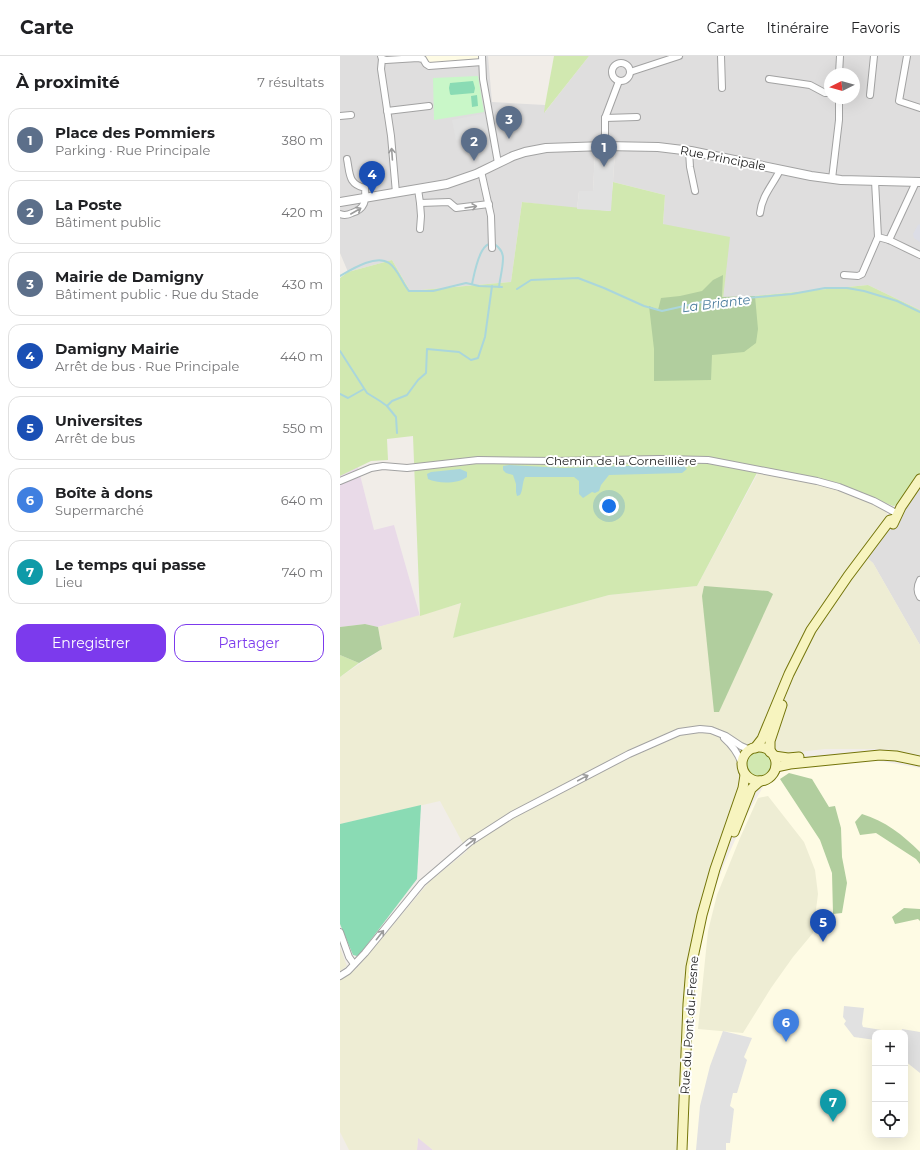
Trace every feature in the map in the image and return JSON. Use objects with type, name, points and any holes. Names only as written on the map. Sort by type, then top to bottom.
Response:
[{"type":"main road","points":[[897,514],[920,479]]},
{"type":"main road","points":[[797,659],[770,741],[776,767],[769,778],[760,781],[754,780],[745,775],[742,764],[743,757],[762,739],[789,674],[811,630],[890,520],[903,509],[920,485]]},
{"type":"main road","points":[[753,749],[765,749],[772,754],[788,758],[840,752],[858,752],[896,756],[920,761]]},
{"type":"main road","points":[[776,767],[790,764],[880,755]]},
{"type":"main road","name":"Rue du Pont du Fresne","points":[[682,1150],[691,967],[702,915],[715,869],[743,788],[745,775]]},
{"type":"main road","name":"Rue du Pont du Fresne","points":[[713,879],[720,866],[751,789],[760,781]]},
{"type":"street","points":[[618,81],[626,79],[630,72],[680,56]]},
{"type":"street","points":[[721,56],[722,88]]},
{"type":"street","points":[[839,68],[840,56]]},
{"type":"street","points":[[870,95],[874,56]]},
{"type":"street","points":[[907,56],[899,101],[920,108]]},
{"type":"street","points":[[340,202],[447,184],[498,163],[483,79],[482,59],[429,66],[422,59],[418,58],[386,60],[381,58],[381,69],[391,136],[396,192]]},
{"type":"street","points":[[618,81],[614,78],[611,72],[620,59],[628,67],[630,72]]},
{"type":"street","points":[[769,79],[810,85],[824,92]]},
{"type":"street","points":[[605,146],[605,118],[618,81]]},
{"type":"street","points":[[832,179],[839,120],[839,104]]},
{"type":"street","points":[[387,111],[429,106]]},
{"type":"street","points":[[340,116],[351,115]]},
{"type":"street","points":[[605,118],[637,117]]},
{"type":"street","name":"Rue Principale","points":[[498,163],[525,152],[546,148],[605,146],[658,147],[689,151],[832,179],[918,182]]},
{"type":"street","points":[[689,151],[690,167],[695,191]]},
{"type":"street","points":[[340,214],[347,215],[360,211],[366,197],[364,188],[357,186],[351,180],[347,159]]},
{"type":"street","points":[[760,213],[764,195],[776,180],[780,170]]},
{"type":"street","points":[[481,171],[491,216],[492,244]]},
{"type":"street","points":[[844,275],[858,276],[862,274],[878,237],[875,181]]},
{"type":"street","points":[[889,240],[918,182]]},
{"type":"street","points":[[418,189],[421,216],[420,229]]},
{"type":"street","points":[[420,203],[449,202],[456,208],[489,204]]},
{"type":"street","points":[[878,237],[889,240],[920,255]]},
{"type":"street","name":"Chemin de la Corneillière","points":[[340,481],[371,468],[383,466],[407,468],[478,460],[708,460],[839,487],[874,501],[897,514]]},
{"type":"street","points":[[920,580],[917,586],[917,593],[920,597]]},
{"type":"street","points":[[340,976],[348,971],[365,953],[422,883],[470,842],[512,816],[628,754],[679,732],[690,729],[710,730],[726,736],[742,746],[753,749]]},
{"type":"street","points":[[719,734],[734,748],[740,756],[742,764]]},
{"type":"street","points":[[340,932],[349,957],[354,964]]},
{"type":"shaded area","points":[[340,56],[488,56],[492,102],[545,105],[545,112],[589,56],[920,56],[920,310],[868,285],[723,299],[663,224],[665,195],[613,182],[615,151],[595,151],[593,191],[579,191],[577,209],[522,202],[511,282],[410,291],[392,260],[348,272],[340,253]]},
{"type":"shaded area","points":[[422,56],[478,56],[478,60],[427,64]]},
{"type":"shaded area","points":[[486,113],[494,161],[480,165],[475,135],[456,140],[452,120]]},
{"type":"shaded area","points":[[615,150],[611,211],[577,209],[579,191],[593,191],[595,151]]},
{"type":"shaded area","points":[[920,224],[920,242],[914,238],[913,234]]},
{"type":"shaded area","points":[[358,467],[374,530],[394,525],[420,616],[378,627],[365,624],[340,627],[340,476]]},
{"type":"shaded area","points":[[920,487],[920,645],[873,563],[867,558]]},
{"type":"shaded area","points":[[849,760],[880,761],[920,768],[920,1150],[685,1150],[694,967],[706,917],[723,867],[745,818],[763,787],[786,768]]},
{"type":"shaded area","points":[[844,1006],[864,1008],[863,1027],[882,1030],[872,1030],[872,1040],[854,1037],[844,1024],[846,1021],[843,1017]]},
{"type":"shaded area","points":[[908,1030],[920,1032],[920,1073],[908,1063]]},
{"type":"shaded area","points":[[723,1031],[752,1038],[744,1057],[747,1060],[737,1093],[733,1093],[730,1106],[734,1109],[730,1143],[726,1143],[726,1150],[696,1150],[700,1106],[710,1066]]},
{"type":"shaded area","points":[[418,1137],[433,1150],[417,1150]]},
{"type":"green space","points":[[554,56],[589,56],[544,113],[545,105]]},
{"type":"green space","points":[[478,76],[484,112],[434,120],[433,78]]},
{"type":"green space","points":[[473,81],[475,88],[474,93],[450,94],[450,83]]},
{"type":"green space","points":[[477,95],[478,106],[472,107],[471,96]]},
{"type":"green space","points":[[613,182],[665,195],[663,224],[730,237],[723,299],[868,285],[920,310],[920,475],[899,505],[893,506],[838,483],[787,472],[759,469],[697,586],[609,595],[453,638],[461,603],[420,616],[413,436],[387,439],[388,460],[371,461],[340,476],[340,278],[348,272],[392,260],[410,291],[511,282],[522,202],[610,211]]},
{"type":"green space","points":[[723,275],[722,297],[755,296],[758,329],[756,343],[744,352],[712,355],[711,380],[654,381],[654,349],[649,306],[658,310],[661,298],[680,296],[702,291],[713,280]]},
{"type":"green space","points":[[758,473],[786,477],[834,488],[855,495],[884,509],[887,514],[890,520],[864,555],[873,563],[920,645],[920,755],[885,749],[825,749],[782,754],[775,762],[776,767],[769,778],[751,789],[699,917],[680,1150],[433,1150],[418,1138],[417,1150],[349,1150],[340,1132],[340,979],[357,968],[429,882],[467,851],[440,801],[340,824],[340,677],[382,649],[378,627],[462,603],[453,638],[609,595],[697,586]]},
{"type":"green space","points":[[704,586],[768,591],[773,594],[719,712],[714,712],[702,596]]},
{"type":"green space","points":[[365,624],[378,627],[382,649],[359,663],[340,655],[340,627]]},
{"type":"green space","points":[[340,655],[359,663],[340,677]]},
{"type":"green space","points":[[759,751],[768,755],[772,764],[768,773],[759,777],[750,773],[746,764],[750,755]]},
{"type":"green space","points":[[789,773],[812,779],[829,807],[835,806],[841,828],[842,857],[847,883],[842,913],[833,914],[832,873],[820,840],[780,779]]},
{"type":"green space","points":[[768,796],[804,842],[815,870],[818,894],[813,933],[793,957],[771,988],[743,1033],[698,1029],[708,931],[717,895],[758,798]]},
{"type":"green space","points":[[421,805],[417,879],[360,954],[357,956],[353,955],[340,924],[340,824]]},
{"type":"green space","points":[[862,814],[878,820],[907,840],[920,852],[920,864],[916,859],[876,833],[860,835],[855,822]]},
{"type":"green space","points":[[904,908],[920,909],[920,921],[918,919],[895,924],[892,917]]},
{"type":"green space","points":[[340,948],[347,966],[340,971]]},
{"type":"water","points":[[503,466],[564,468],[684,466],[687,469],[682,473],[609,475],[601,485],[599,491],[595,493],[592,492],[583,498],[579,494],[579,481],[574,477],[525,477],[521,493],[517,496],[516,484],[513,475],[506,473],[503,470]]},
{"type":"water","points":[[460,469],[467,472],[467,477],[459,481],[442,482],[428,479],[427,474],[431,472]]},
{"type":"waterway","points":[[472,284],[479,256],[487,245],[492,244],[499,248],[503,257],[499,287]]},
{"type":"waterway","name":"La Briante","points":[[340,276],[371,261],[378,260],[389,263],[397,272],[409,291],[433,291],[466,283],[479,286],[502,287]]},
{"type":"waterway","name":"La Briante","points":[[517,289],[531,280],[578,278],[644,306],[662,311],[702,302],[792,294],[825,288],[847,288],[864,291],[897,301],[920,312]]},
{"type":"waterway","points":[[397,433],[396,417],[387,406],[392,401],[407,395],[418,380],[426,373],[427,349],[459,352],[471,360],[478,358],[485,337],[492,286]]},
{"type":"waterway","points":[[340,351],[367,393],[387,406]]},
{"type":"waterway","points":[[340,394],[348,398],[364,389]]},
{"type":"place","name":"Mairie de Damigny","points":[[509,139]]},
{"type":"place","name":"La Poste","points":[[474,161]]},
{"type":"place","name":"Place des Pommiers","points":[[604,167]]},
{"type":"place","name":"Damigny Mairie","points":[[372,194]]},
{"type":"place","name":"Universites","points":[[823,942]]},
{"type":"place","name":"Boîte à dons","points":[[786,1042]]},
{"type":"place","name":"Le temps qui passe","points":[[833,1122]]}]
